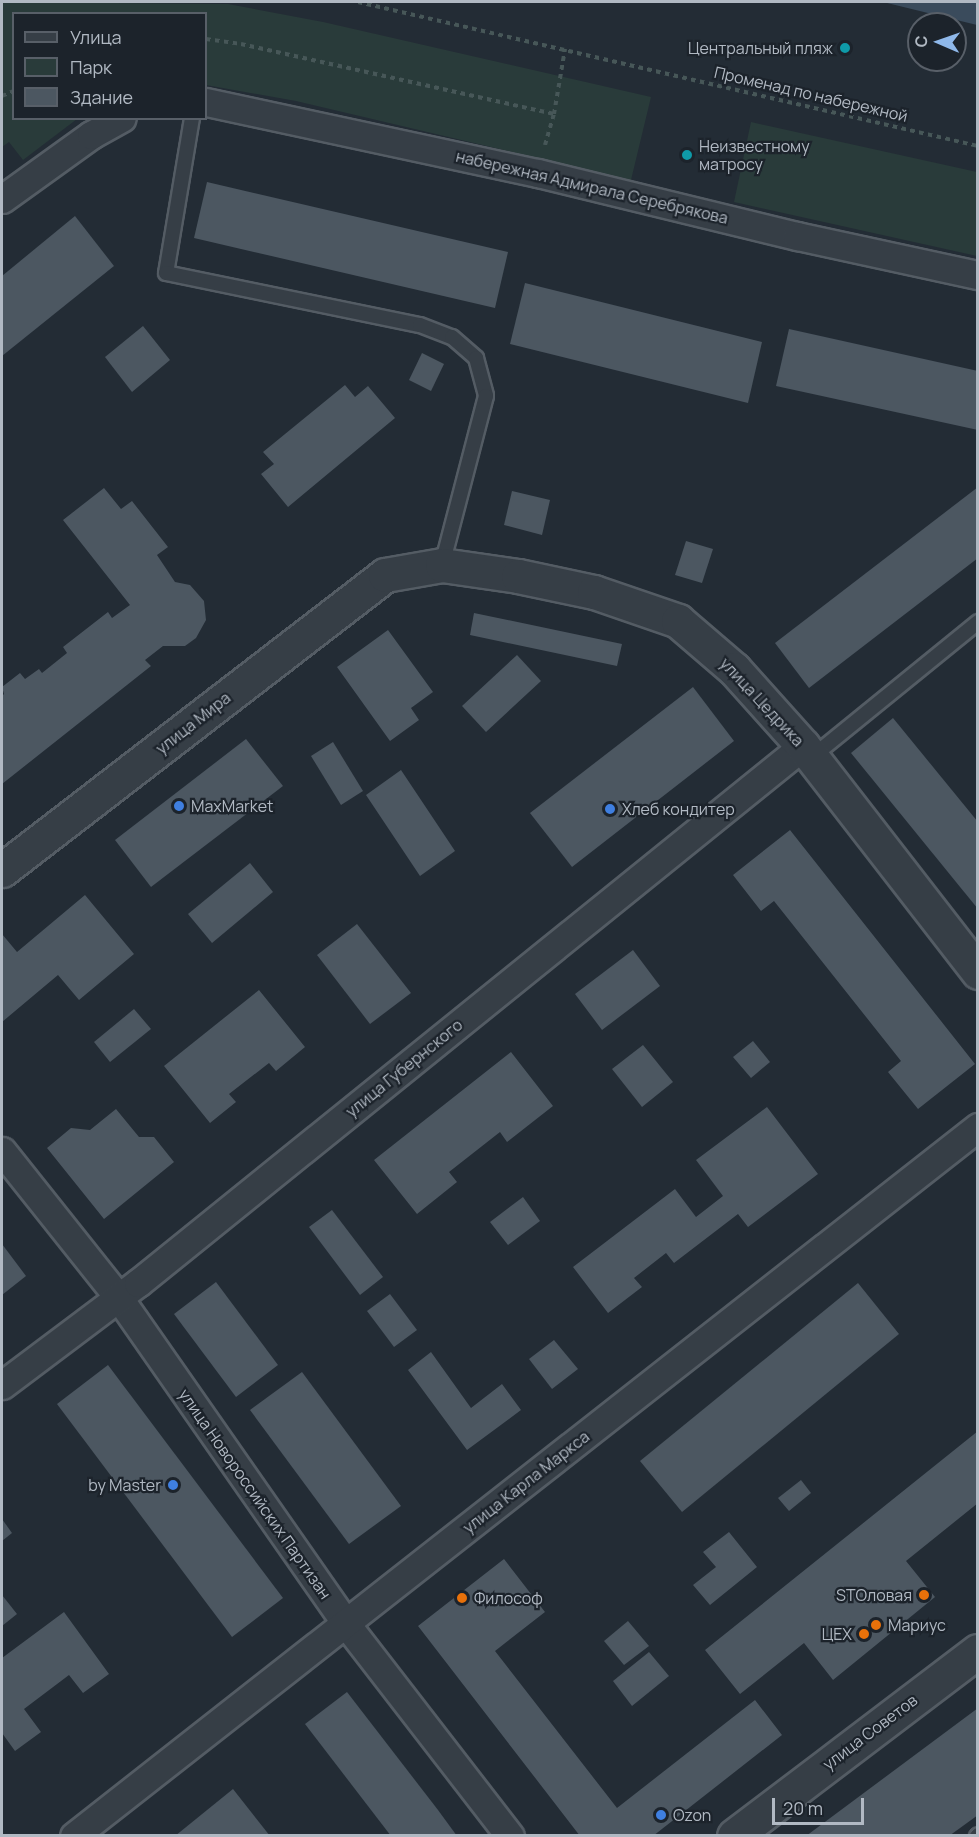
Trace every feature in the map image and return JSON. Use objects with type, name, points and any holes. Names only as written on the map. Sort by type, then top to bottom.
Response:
[{"type":"street","name":"набережная Адмирала Серебрякова","points":[[207,102],[538,172],[797,236],[978,275]]},
{"type":"street","points":[[2,199],[91,135],[118,120]]},
{"type":"street","name":"улица Цедрика","points":[[385,575],[442,565],[518,576],[594,592],[678,621],[734,669],[808,752],[978,972]]},
{"type":"street","name":"улица Мира","points":[[2,870],[385,575]]},
{"type":"street","name":"улица Губернского","points":[[2,1386],[119,1298],[808,752]]},
{"type":"street","name":"улица Карла Маркса","points":[[74,1836],[978,1127]]},
{"type":"street","name":"улица Новороссийских Партизан","points":[[2,1151],[119,1298],[346,1624],[510,1836]]},
{"type":"street","name":"улица Советов","points":[[734,1836],[978,1651]]},
{"type":"lane","points":[[192,120],[166,273],[420,325],[452,337],[476,358],[486,396],[442,565]]},
{"type":"lane","points":[[808,752],[978,622]]},
{"type":"path","name":"Променад по набережной","points":[[358,2],[978,146]]},
{"type":"path","points":[[207,39],[242,44],[554,114]]},
{"type":"path","points":[[538,172],[554,114],[565,49]]},
{"type":"green space","points":[[2,2],[228,4],[323,22],[651,97],[631,180],[296,101],[207,85],[207,12],[12,12],[12,120],[76,120],[23,160],[9,142],[2,147]]},
{"type":"green space","points":[[751,122],[977,172],[977,256],[734,202]]},
{"type":"water","points":[[883,2],[977,2],[977,25],[967,23],[967,12],[924,12]]},
{"type":"building","points":[[207,182],[508,252],[495,308],[194,238]]},
{"type":"building","points":[[75,216],[114,266],[2,356],[2,276]]},
{"type":"building","points":[[525,283],[762,342],[748,403],[510,344]]},
{"type":"building","points":[[143,326],[170,360],[132,392],[105,357]]},
{"type":"building","points":[[789,329],[978,371],[978,430],[776,386]]},
{"type":"building","points":[[422,353],[444,364],[431,391],[409,380]]},
{"type":"building","points":[[345,385],[355,397],[368,386],[395,418],[288,507],[261,474],[274,464],[263,452]]},
{"type":"building","points":[[978,487],[978,558],[809,688],[775,643]]},
{"type":"building","points":[[104,488],[121,509],[132,501],[168,547],[157,555],[175,582],[190,585],[204,601],[206,620],[196,638],[185,646],[163,646],[145,660],[151,666],[2,784],[2,696],[4,694],[2,687],[20,673],[25,679],[39,669],[42,673],[67,653],[63,647],[108,612],[112,618],[130,605],[63,520]]},
{"type":"building","points":[[512,491],[550,500],[542,535],[504,525]]},
{"type":"building","points":[[686,541],[713,549],[702,583],[675,575]]},
{"type":"building","points":[[474,613],[622,644],[617,666],[470,635]]},
{"type":"building","points":[[388,630],[433,692],[411,708],[419,720],[390,741],[337,667]]},
{"type":"building","points":[[517,655],[541,681],[486,732],[462,706]]},
{"type":"building","points":[[693,687],[734,741],[572,867],[530,813]]},
{"type":"building","points":[[893,718],[978,822],[978,909],[851,753]]},
{"type":"building","points":[[246,739],[283,786],[151,887],[115,840]]},
{"type":"building","points":[[333,742],[363,791],[341,805],[311,756]]},
{"type":"building","points":[[401,770],[455,851],[420,876],[366,795]]},
{"type":"building","points":[[790,830],[975,1064],[918,1109],[888,1072],[901,1061],[774,901],[761,911],[733,875]]},
{"type":"building","points":[[250,863],[273,892],[212,943],[188,914]]},
{"type":"building","points":[[85,895],[134,954],[79,1000],[58,975],[2,1022],[2,934],[17,952]]},
{"type":"building","points":[[357,924],[411,993],[370,1024],[317,955]]},
{"type":"building","points":[[633,950],[660,986],[602,1030],[575,994]]},
{"type":"building","points":[[259,990],[305,1047],[276,1071],[269,1063],[229,1094],[236,1102],[210,1123],[164,1066]]},
{"type":"building","points":[[134,1009],[151,1029],[110,1062],[94,1042]]},
{"type":"building","points":[[753,1041],[770,1062],[751,1078],[733,1057]]},
{"type":"building","points":[[643,1045],[673,1082],[642,1107],[612,1069]]},
{"type":"building","points":[[511,1052],[553,1106],[507,1142],[500,1132],[449,1172],[457,1182],[417,1214],[374,1160]]},
{"type":"building","points":[[767,1107],[818,1174],[748,1227],[738,1214],[674,1263],[666,1253],[634,1278],[642,1287],[608,1313],[573,1267],[675,1189],[696,1217],[723,1196],[696,1160]]},
{"type":"building","points":[[116,1109],[139,1137],[154,1137],[174,1162],[104,1219],[47,1148],[71,1128],[90,1130]]},
{"type":"building","points":[[523,1197],[540,1221],[508,1245],[490,1222]]},
{"type":"building","points":[[332,1210],[383,1277],[360,1295],[309,1227]]},
{"type":"building","points":[[2,1244],[26,1276],[2,1295]]},
{"type":"building","points":[[216,1282],[278,1365],[236,1397],[174,1314]]},
{"type":"building","points":[[858,1283],[899,1334],[682,1512],[640,1461]]},
{"type":"building","points":[[390,1294],[417,1330],[394,1347],[367,1311]]},
{"type":"building","points":[[554,1340],[578,1369],[552,1389],[529,1359]]},
{"type":"building","points":[[431,1352],[471,1408],[502,1384],[521,1410],[467,1450],[408,1370]]},
{"type":"building","points":[[108,1365],[283,1598],[232,1637],[57,1404]]},
{"type":"building","points":[[302,1372],[401,1506],[349,1544],[250,1410]]},
{"type":"building","points":[[978,1431],[978,1503],[906,1561],[935,1597],[833,1680],[804,1643],[740,1694],[705,1650]]},
{"type":"building","points":[[801,1480],[811,1493],[789,1511],[778,1498]]},
{"type":"building","points":[[2,1519],[12,1533],[2,1541]]},
{"type":"building","points":[[729,1532],[757,1567],[710,1605],[693,1585],[716,1567],[703,1552]]},
{"type":"building","points":[[504,1559],[545,1612],[495,1651],[617,1808],[755,1700],[782,1735],[653,1836],[580,1836],[418,1626]]},
{"type":"building","points":[[2,1595],[17,1614],[2,1626]]},
{"type":"building","points":[[64,1612],[109,1674],[83,1693],[69,1675],[24,1709],[41,1732],[15,1751],[2,1733],[2,1658]]},
{"type":"building","points":[[628,1621],[649,1646],[624,1665],[604,1641]]},
{"type":"building","points":[[649,1652],[669,1676],[632,1706],[613,1681]]},
{"type":"building","points":[[347,1692],[457,1836],[391,1836],[305,1724]]},
{"type":"building","points":[[978,1708],[978,1815],[949,1836],[806,1836]]},
{"type":"building","points":[[233,1789],[270,1836],[175,1836]]},
{"type":"place","name":"Центральный пляж","points":[[845,48]]},
{"type":"place","name":"Неизвестному матросу","points":[[687,155]]},
{"type":"place","name":"MaxMarket","points":[[179,806]]},
{"type":"place","name":"Хлеб кондитер","points":[[610,809]]},
{"type":"place","name":"by Master","points":[[173,1485]]},
{"type":"place","name":"STOловая","points":[[924,1595]]},
{"type":"place","name":"Философ","points":[[462,1598]]},
{"type":"place","name":"Мариус","points":[[876,1625]]},
{"type":"place","name":"ЦЕХ","points":[[864,1634]]},
{"type":"place","name":"Ozon","points":[[661,1815]]}]
